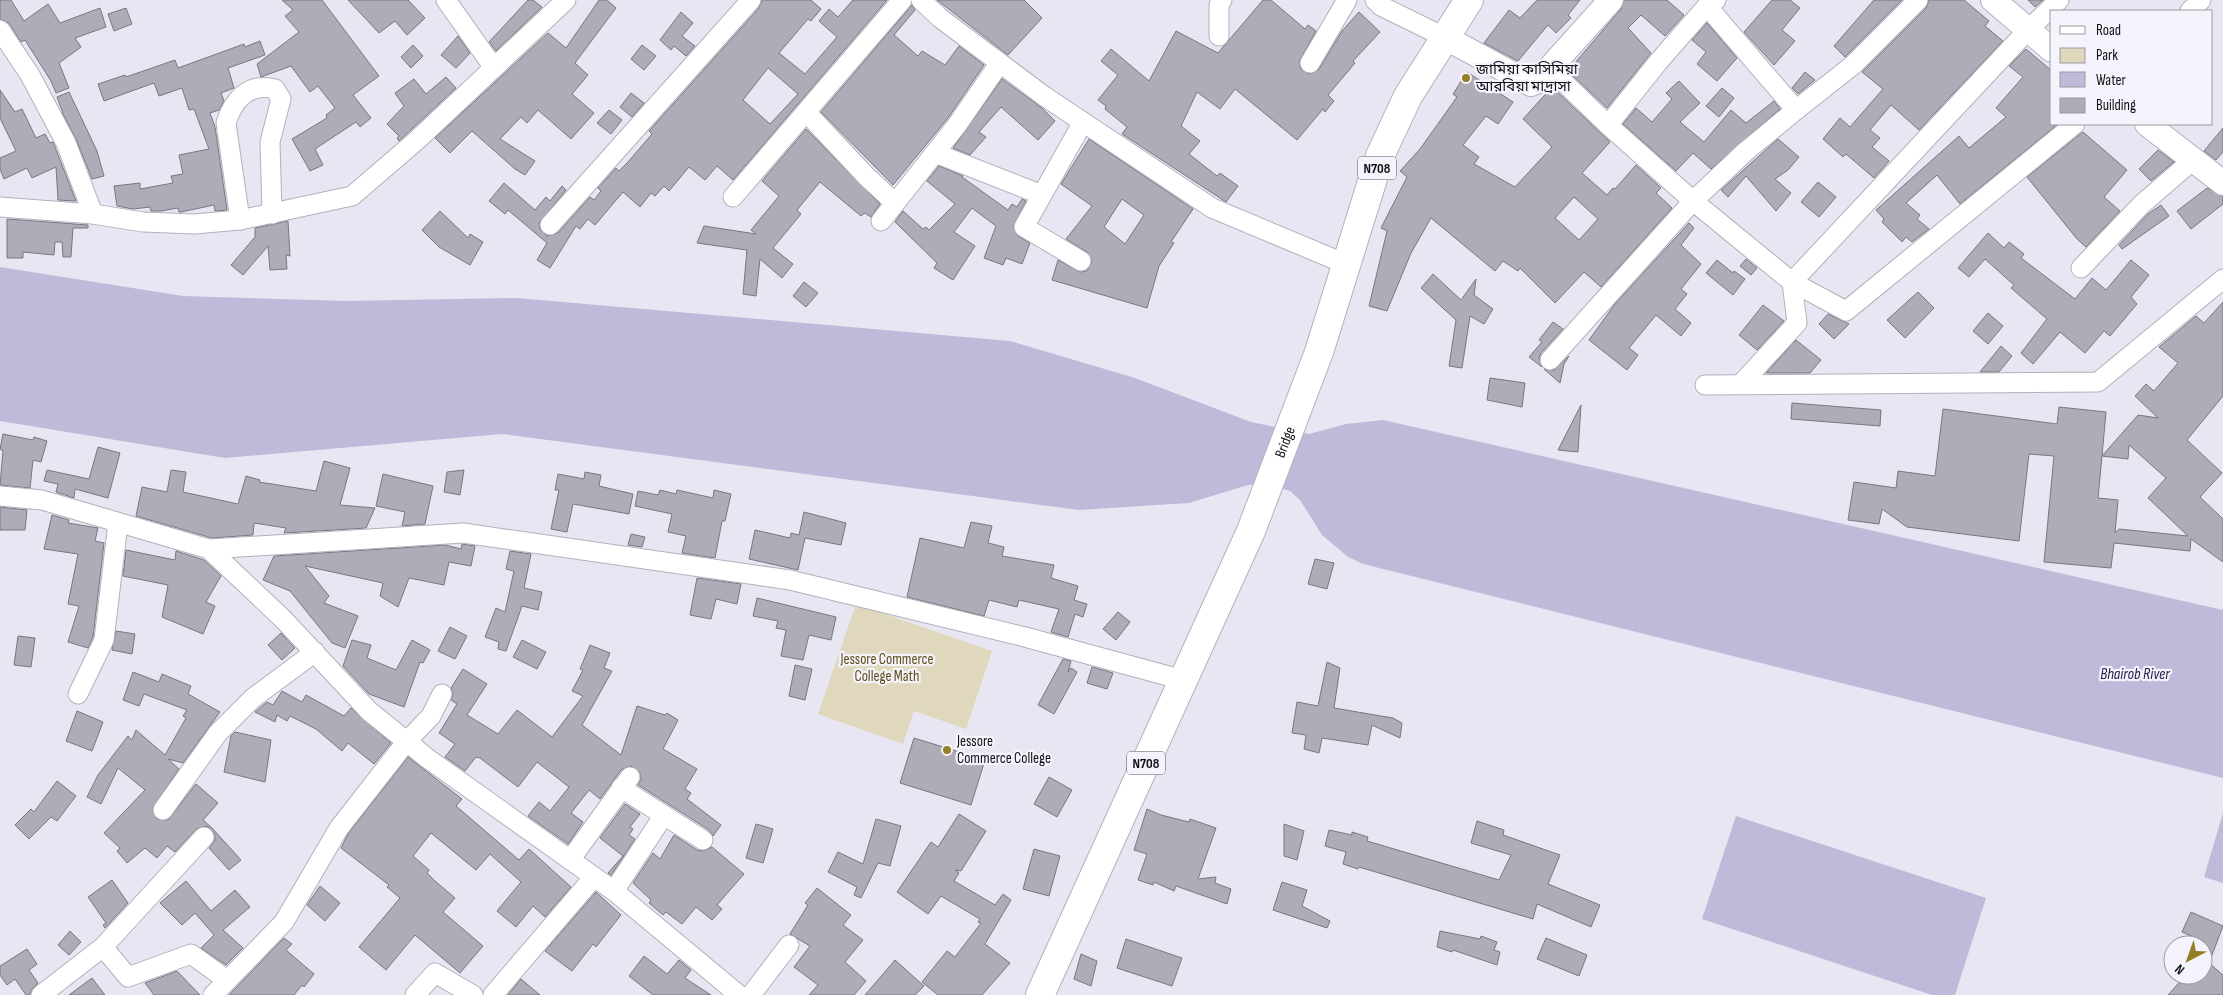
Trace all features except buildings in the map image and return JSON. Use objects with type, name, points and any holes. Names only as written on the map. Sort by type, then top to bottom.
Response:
[{"type":"highway","name":"N708","points":[[1348,265],[1380,156],[1408,96],[1469,0]]},
{"type":"highway","name":"Bridge","points":[[1183,680],[1251,531],[1319,352],[1348,265]]},
{"type":"highway","name":"N708","points":[[1040,995],[1183,680]]},
{"type":"street","points":[[446,0],[494,68]]},
{"type":"street","points":[[0,207],[93,214],[143,222],[194,224],[240,220],[352,196],[416,142],[566,0]]},
{"type":"street","points":[[550,225],[751,0]]},
{"type":"street","points":[[734,197],[902,0]]},
{"type":"street","points":[[921,0],[940,18],[1000,64],[1212,208],[1348,265]]},
{"type":"street","points":[[1219,36],[1219,5],[1222,0]]},
{"type":"street","points":[[1310,63],[1347,0]]},
{"type":"street","points":[[1375,0],[1382,6],[1532,84],[1535,83],[1611,0]]},
{"type":"street","points":[[1550,360],[1693,201],[1745,152],[1853,65],[1918,0]]},
{"type":"street","points":[[1993,0],[2026,31],[2050,49]]},
{"type":"street","points":[[1741,384],[1797,323],[1792,282],[2026,31],[2059,0]]},
{"type":"street","points":[[2191,10],[2201,0]]},
{"type":"street","points":[[1608,125],[1659,60],[1712,3],[1796,110]]},
{"type":"street","points":[[0,30],[30,75],[66,143],[93,214]]},
{"type":"street","points":[[881,221],[935,153],[1000,64]]},
{"type":"street","points":[[1549,68],[1608,125],[1693,201],[1792,282],[1846,311],[2074,125]]},
{"type":"street","points":[[240,220],[226,123],[231,108],[240,96],[250,90],[266,86],[275,89],[281,99],[270,142],[272,214]]},
{"type":"street","points":[[806,112],[866,176],[895,203]]},
{"type":"street","points":[[1081,261],[1024,227],[1083,122]]},
{"type":"street","points":[[2148,125],[2223,183]]},
{"type":"street","points":[[935,153],[1042,195]]},
{"type":"street","points":[[2081,268],[2141,205],[2193,160]]},
{"type":"street","points":[[1705,385],[2098,382],[2223,279]]},
{"type":"street","points":[[0,496],[42,500],[209,549],[463,533],[790,580],[1025,637],[1183,680]]},
{"type":"street","points":[[78,694],[104,640],[118,523]]},
{"type":"street","points":[[209,549],[284,620],[369,711],[407,741],[614,892],[739,995]]},
{"type":"street","points":[[163,810],[218,733],[253,698],[315,652]]},
{"type":"street","points":[[212,995],[284,922],[339,828],[407,741],[431,716],[442,694]]},
{"type":"street","points":[[570,860],[625,782],[664,815],[703,840]]},
{"type":"street","points":[[614,892],[664,815]]},
{"type":"street","points":[[41,995],[103,947],[204,837]]},
{"type":"street","points":[[493,995],[594,877]]},
{"type":"street","points":[[751,995],[789,945]]},
{"type":"street","points":[[103,947],[128,976],[191,954],[227,980]]},
{"type":"street","points":[[415,995],[435,972],[473,995]]},
{"type":"green space","name":"Jessore Commerce College Math","points":[[856,604],[992,651],[966,729],[914,711],[903,744],[818,714]]},
{"type":"water","name":"Bhairob River","points":[[0,267],[183,296],[347,301],[517,298],[1010,341],[1135,378],[1251,422],[1309,434],[1346,424],[1383,420],[2223,610],[2223,778],[1363,564],[1348,557],[1322,535],[1300,500],[1290,491],[1267,483],[1248,485],[1189,503],[1079,510],[502,434],[225,458],[0,421]]},
{"type":"water","points":[[2223,813],[2223,883],[2204,877]]},
{"type":"water","points":[[1736,816],[1986,898],[1955,995],[1932,995],[1702,919]]},
{"type":"place","name":"জামিয়া কাসিমিয়া আরবিয়া মাদ্রাসা","points":[[1466,78]]},
{"type":"place","name":"Jessore Commerce College","points":[[947,750]]}]
